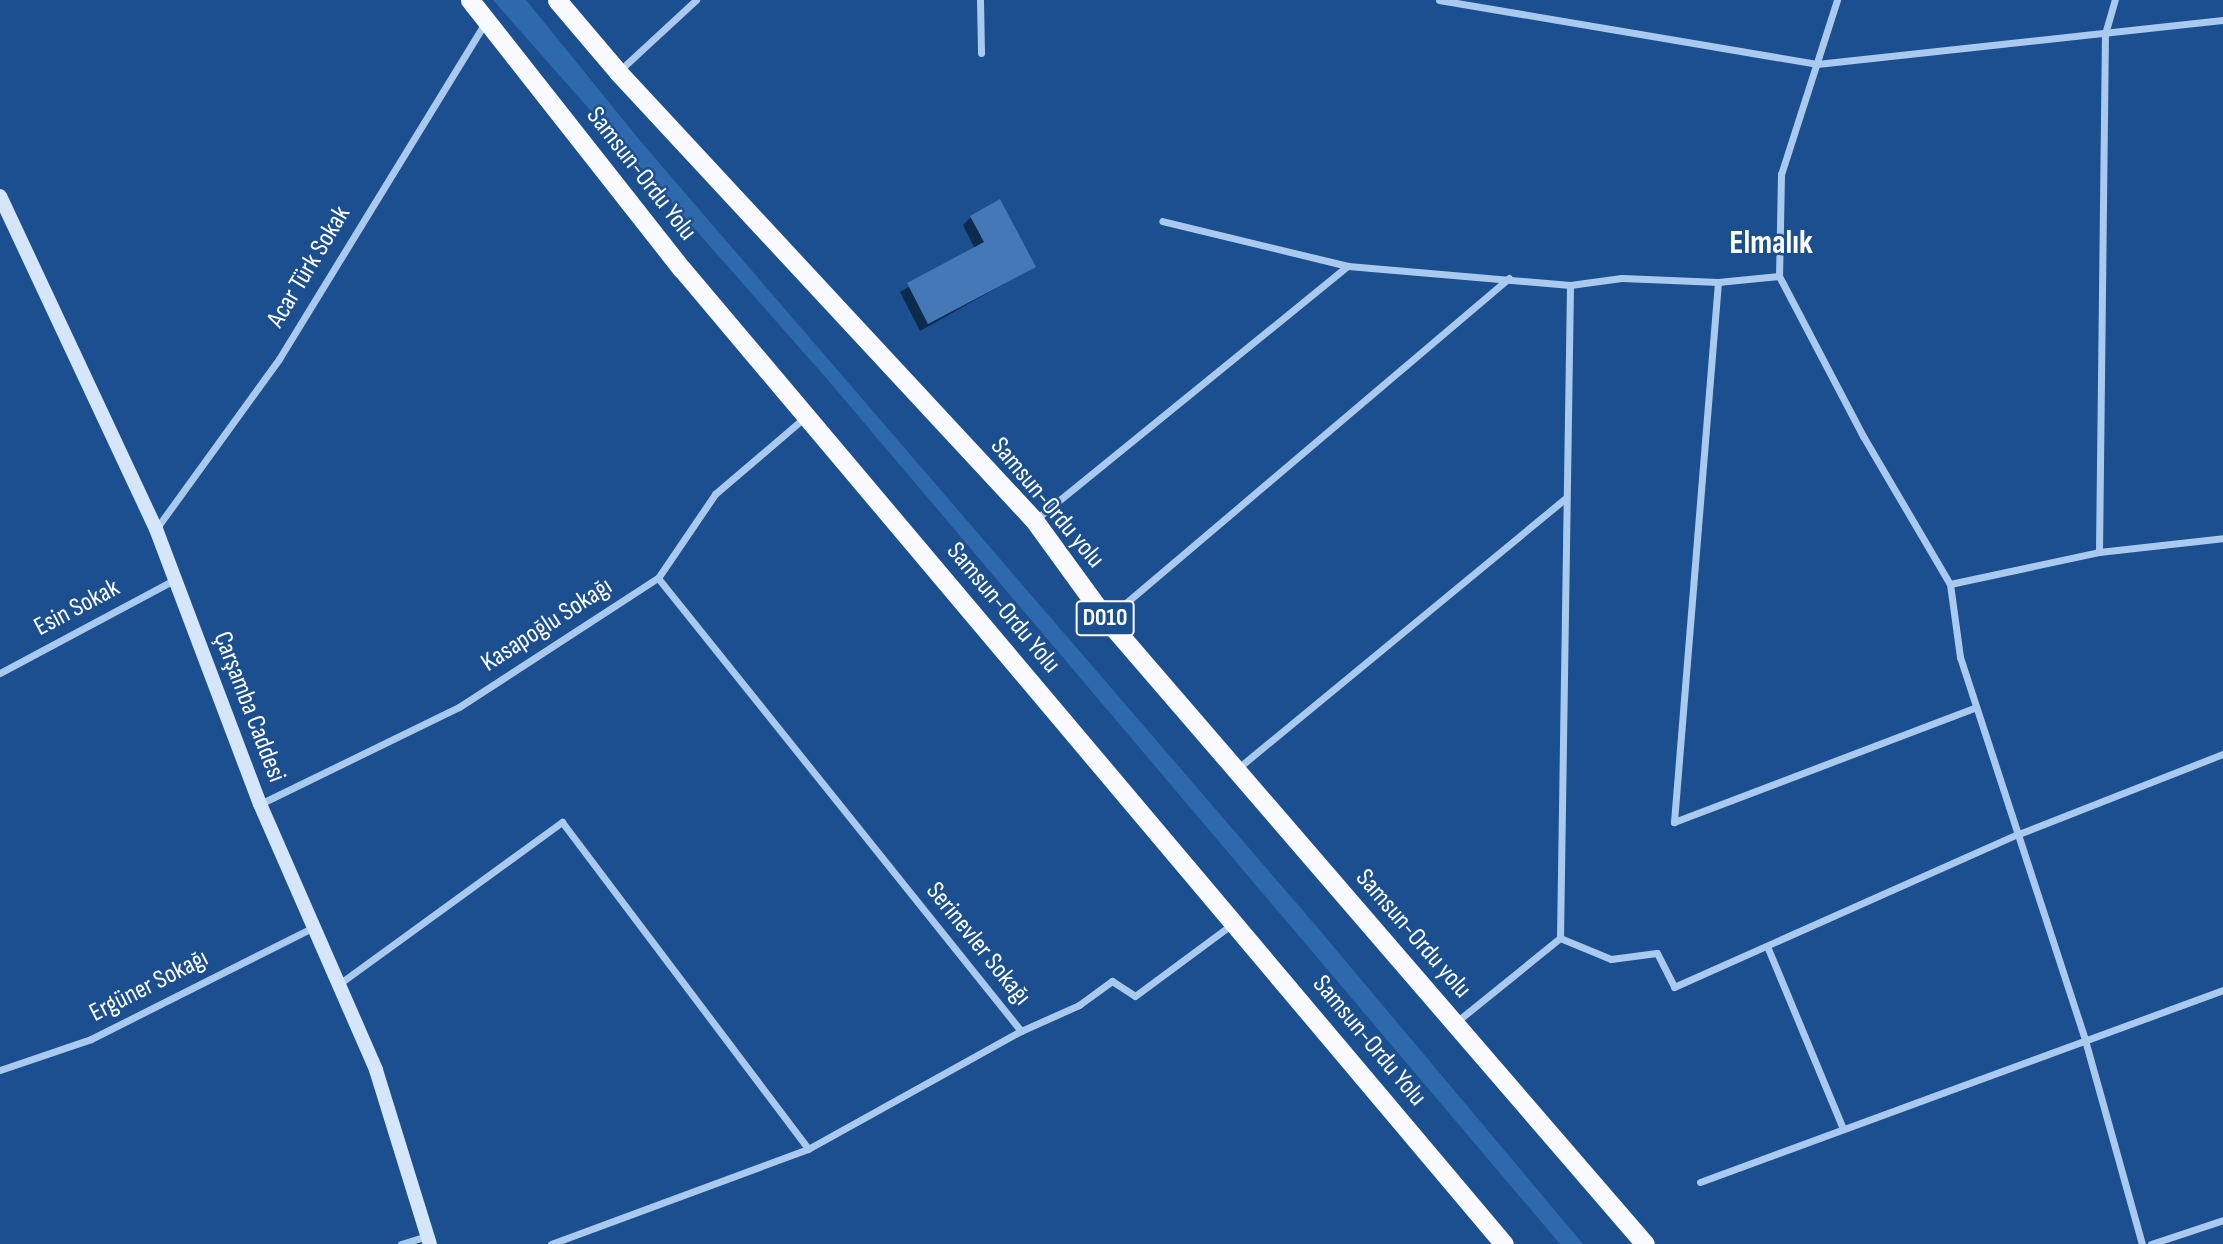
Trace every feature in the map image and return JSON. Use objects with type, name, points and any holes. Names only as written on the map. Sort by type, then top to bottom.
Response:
[{"type":"highway","name":"Samsun-Ordu Yolu","points":[[470,0],[682,269],[1504,1244]]},
{"type":"highway","name":"Samsun-Ordu yolu","points":[[557,0],[618,72],[1034,520],[1107,619],[1644,1244]]},
{"type":"main road","name":"Çarşamba Caddesi","points":[[0,196],[156,529],[260,804],[376,1070],[429,1240]]},
{"type":"street","points":[[618,72],[696,0]]},
{"type":"street","points":[[980,0],[981,53]]},
{"type":"street","points":[[1439,0],[1817,64],[2223,20]]},
{"type":"street","points":[[1837,0],[1782,174],[1779,276],[1863,436],[1950,584],[1960,657],[2085,1040],[2142,1244]]},
{"type":"street","points":[[2099,552],[2105,34],[2115,0]]},
{"type":"street","name":"Acar Türk Sokak","points":[[156,529],[279,359],[487,20]]},
{"type":"street","points":[[1162,221],[1348,266],[1570,285],[1622,278],[1718,282],[1779,276]]},
{"type":"street","points":[[1034,520],[1348,266]]},
{"type":"street","points":[[1107,619],[1510,278]]},
{"type":"street","points":[[1718,282],[1674,822],[1976,707]]},
{"type":"street","points":[[1560,938],[1570,285]]},
{"type":"street","name":"Kasapoğlu Sokağı","points":[[260,804],[459,707],[658,578],[715,494],[806,416]]},
{"type":"street","points":[[1236,769],[1566,498]]},
{"type":"street","points":[[1950,584],[2099,552],[2223,538]]},
{"type":"street","name":"Serinevler Sokağı","points":[[551,1244],[808,1149],[1021,1031],[658,578]]},
{"type":"street","name":"Esin Sokak","points":[[0,673],[174,580]]},
{"type":"street","points":[[1560,938],[1611,959],[1657,953],[1674,987],[2017,835],[2223,754]]},
{"type":"street","points":[[338,985],[562,822],[808,1149]]},
{"type":"street","points":[[1021,1031],[1079,1005],[1112,981],[1135,996],[1235,922]]},
{"type":"street","name":"Ergüner Sokağı","points":[[0,1070],[91,1039],[312,928]]},
{"type":"street","points":[[1455,1023],[1560,938]]},
{"type":"street","points":[[1767,946],[1843,1129]]},
{"type":"street","points":[[1700,1182],[2223,990]]},
{"type":"street","points":[[2151,1244],[2223,1220]]},
{"type":"street","points":[[401,1244],[429,1240]]},
{"type":"shaded area","points":[[493,0],[526,0],[642,143],[1317,927],[1583,1244],[1560,1244],[827,379]]},
{"type":"building","points":[[1000,199],[1036,267],[928,324],[907,283],[984,242],[970,216]]},
{"type":"district","name":"Elmalık","points":[[1771,244]]}]
